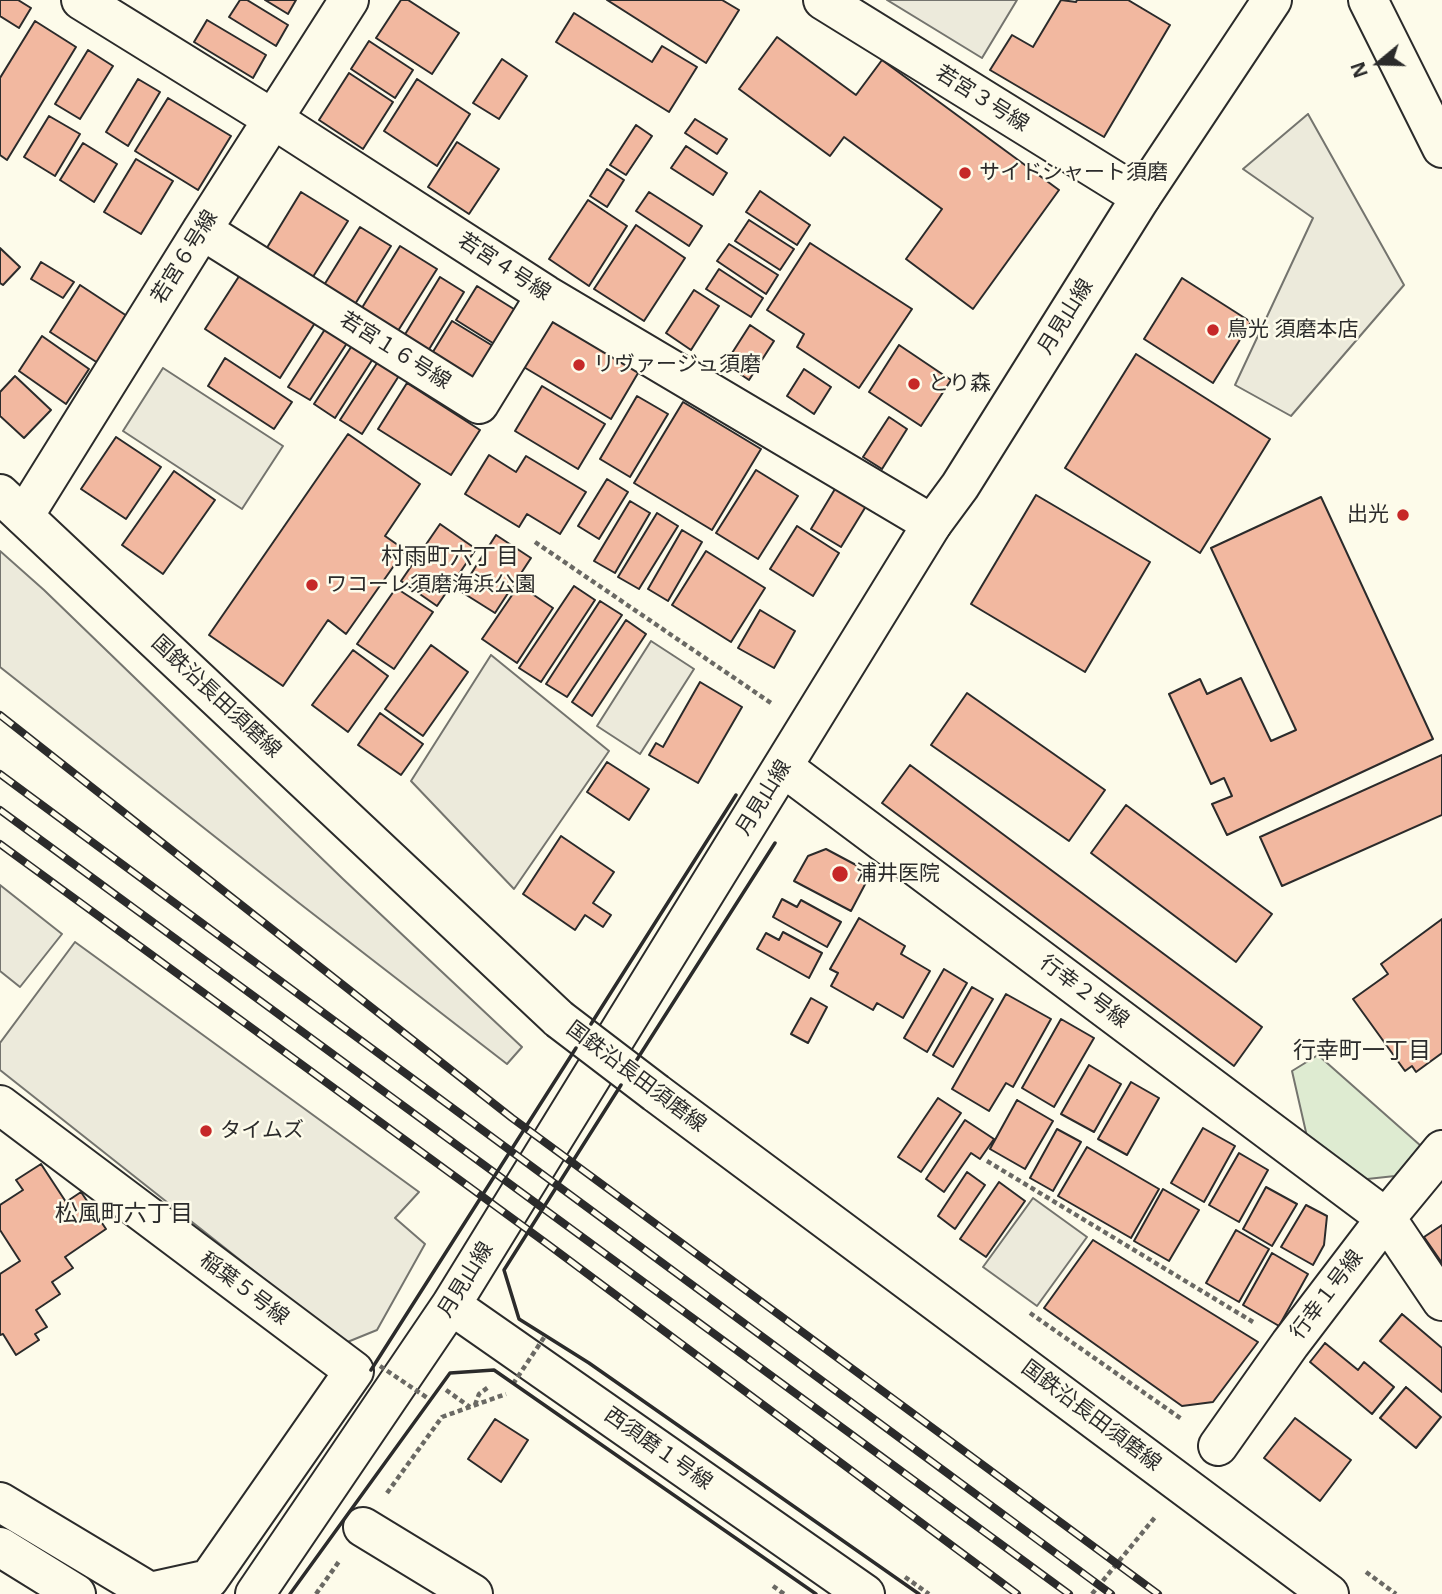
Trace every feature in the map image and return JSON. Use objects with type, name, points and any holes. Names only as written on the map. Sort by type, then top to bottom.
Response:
[{"type":"main road","name":"若宮４号線","points":[[81,0],[273,119],[546,295],[933,524]]},
{"type":"main road","name":"若宮６号線","points":[[12,505],[202,230],[349,0]]},
{"type":"main road","name":"若宮３号線","points":[[823,0],[1141,197]]},
{"type":"main road","name":"月見山線","points":[[255,1594],[451,1305],[933,524],[960,486],[1141,197],[1272,0]]},
{"type":"main road","points":[[1368,0],[1442,148]]},
{"type":"main road","name":"若宮１６号線","points":[[202,230],[479,404],[546,295]]},
{"type":"main road","name":"国鉄沿長田須磨線","points":[[12,505],[559,1019],[1329,1594]]},
{"type":"main road","name":"行幸２号線","points":[[783,767],[1385,1218],[1442,1301]]},
{"type":"main road","name":"稲葉５号線","points":[[0,1105],[367,1368]]},
{"type":"main road","name":"行幸１号線","points":[[1218,1446],[1290,1344],[1385,1218],[1442,1150]]},
{"type":"main road","name":"西須磨１号線","points":[[451,1305],[865,1594]]},
{"type":"main road","points":[[0,1502],[150,1592],[209,1579],[367,1368]]},
{"type":"main road","points":[[363,1527],[473,1594]]},
{"type":"main road","points":[[0,1547],[76,1594]]},
{"type":"path","points":[[535,542],[771,704]]},
{"type":"path","points":[[987,1161],[1290,1344]]},
{"type":"path","points":[[510,1386],[545,1336]]},
{"type":"path","points":[[367,1368],[429,1399]]},
{"type":"path","points":[[472,1407],[483,1390],[494,1384]]},
{"type":"path","points":[[443,1388],[472,1407]]},
{"type":"path","points":[[442,1417],[505,1396]]},
{"type":"path","points":[[1092,1594],[1151,1521]]},
{"type":"green space","points":[[1318,1055],[1421,1146],[1395,1176],[1358,1180],[1308,1141],[1292,1071]]},
{"type":"shaded area","points":[[887,0],[1017,0],[982,58]]},
{"type":"shaded area","points":[[1308,114],[1404,285],[1291,416],[1235,385],[1313,218],[1243,169]]},
{"type":"shaded area","points":[[163,368],[283,446],[242,509],[123,431]]},
{"type":"shaded area","points":[[0,551],[522,1047],[507,1064],[0,667]]},
{"type":"shaded area","points":[[651,641],[694,669],[640,754],[597,726]]},
{"type":"shaded area","points":[[491,655],[609,751],[514,889],[411,781]]},
{"type":"shaded area","points":[[0,885],[62,934],[20,987],[0,971]]},
{"type":"shaded area","name":"タイムズ","points":[[75,942],[419,1192],[395,1218],[425,1244],[377,1330],[345,1343],[0,1070],[0,1043]]},
{"type":"shaded area","points":[[1033,1198],[1087,1237],[1037,1306],[983,1267]]},
{"type":"building","points":[[0,0],[18,0],[31,8],[19,28],[0,16]]},
{"type":"building","points":[[240,0],[247,0],[288,25],[276,46],[229,17]]},
{"type":"building","points":[[265,0],[296,0],[288,14]]},
{"type":"building","points":[[401,0],[408,0],[459,33],[432,74],[376,38]]},
{"type":"building","points":[[607,0],[722,0],[739,10],[706,63]]},
{"type":"building","points":[[1061,0],[1128,0],[1170,25],[1104,137],[990,70],[1012,35],[1033,47]]},
{"type":"building","points":[[574,13],[652,62],[662,46],[697,67],[669,112],[556,42]]},
{"type":"building","points":[[207,20],[266,55],[253,78],[194,42]]},
{"type":"building","points":[[35,21],[76,47],[7,160],[0,155],[0,78]]},
{"type":"building","name":"サイドシャート須磨","points":[[777,37],[856,95],[882,60],[1059,190],[973,309],[906,259],[942,209],[844,137],[830,156],[739,89]]},
{"type":"building","points":[[369,41],[413,70],[395,98],[351,69]]},
{"type":"building","points":[[88,50],[113,66],[80,119],[55,104]]},
{"type":"building","points":[[502,59],[527,76],[499,119],[473,103]]},
{"type":"building","points":[[349,73],[393,102],[363,149],[319,120]]},
{"type":"building","points":[[138,79],[160,92],[128,146],[106,132]]},
{"type":"building","points":[[417,79],[470,114],[437,166],[384,131]]},
{"type":"building","points":[[168,98],[231,136],[198,190],[135,151]]},
{"type":"building","points":[[49,116],[80,134],[55,176],[24,157]]},
{"type":"building","points":[[695,119],[727,139],[717,154],[685,133]]},
{"type":"building","points":[[636,125],[652,136],[626,175],[610,165]]},
{"type":"building","points":[[457,142],[499,169],[469,214],[428,187]]},
{"type":"building","points":[[83,143],[117,164],[94,202],[60,180]]},
{"type":"building","points":[[686,146],[727,173],[713,195],[671,168]]},
{"type":"building","points":[[136,159],[173,181],[141,234],[104,212]]},
{"type":"building","points":[[607,169],[624,180],[607,207],[590,196]]},
{"type":"building","points":[[760,191],[810,225],[797,245],[746,212]]},
{"type":"building","points":[[301,192],[348,221],[311,280],[265,251]]},
{"type":"building","points":[[649,192],[702,226],[689,246],[636,211]]},
{"type":"building","points":[[588,200],[627,226],[589,286],[549,259]]},
{"type":"building","points":[[749,220],[794,249],[780,270],[735,241]]},
{"type":"building","points":[[636,225],[685,258],[644,321],[594,289]]},
{"type":"building","points":[[360,227],[391,246],[352,309],[321,290]]},
{"type":"building","points":[[810,243],[912,309],[859,388],[797,347],[804,334],[767,310]]},
{"type":"building","points":[[729,244],[778,275],[766,294],[717,261]]},
{"type":"building","points":[[400,246],[437,269],[396,334],[360,311]]},
{"type":"building","points":[[0,248],[20,267],[3,285],[0,283]]},
{"type":"building","points":[[41,262],[74,282],[63,298],[31,279]]},
{"type":"building","points":[[245,267],[320,315],[280,378],[205,329]]},
{"type":"building","points":[[719,269],[763,298],[751,317],[706,289]]},
{"type":"building","points":[[440,277],[464,292],[428,351],[404,336]]},
{"type":"building","points":[[1182,278],[1251,322],[1213,383],[1144,339]]},
{"type":"building","points":[[80,285],[130,318],[101,365],[50,332]]},
{"type":"building","points":[[477,286],[517,311],[496,345],[456,320]]},
{"type":"building","points":[[694,290],[719,306],[691,350],[666,333]]},
{"type":"building","name":"リヴァージュ須磨","points":[[548,312],[641,368],[611,419],[517,363]]},
{"type":"building","points":[[452,321],[493,346],[471,381],[431,355]]},
{"type":"building","points":[[329,323],[351,337],[310,400],[288,387]]},
{"type":"building","points":[[750,325],[774,341],[749,380],[725,364]]},
{"type":"building","points":[[42,336],[89,369],[66,404],[19,371]]},
{"type":"building","points":[[355,341],[376,354],[335,418],[314,404]]},
{"type":"building","points":[[899,345],[951,380],[921,426],[869,392]]},
{"type":"building","points":[[1136,354],[1270,439],[1200,553],[1065,468]]},
{"type":"building","points":[[381,357],[402,371],[362,434],[340,420]]},
{"type":"building","points":[[225,358],[292,402],[274,429],[208,386]]},
{"type":"building","points":[[804,369],[831,387],[814,414],[787,396]]},
{"type":"building","points":[[15,376],[51,410],[24,438],[0,416],[0,392]]},
{"type":"building","points":[[407,383],[480,430],[451,475],[378,429]]},
{"type":"building","points":[[542,386],[605,424],[578,469],[515,431]]},
{"type":"building","points":[[637,396],[668,414],[630,477],[600,459]]},
{"type":"building","points":[[683,402],[761,449],[712,530],[634,483]]},
{"type":"building","points":[[889,417],[907,429],[882,469],[863,457]]},
{"type":"building","name":"ワコーレ須磨海浜公園","points":[[348,434],[420,484],[385,536],[405,550],[346,634],[328,620],[283,686],[209,635]]},
{"type":"building","points":[[116,437],[161,467],[126,519],[81,489]]},
{"type":"building","points":[[489,455],[516,472],[526,456],[586,492],[560,534],[527,514],[519,527],[465,494]]},
{"type":"building","points":[[756,470],[798,496],[758,559],[716,533]]},
{"type":"building","points":[[174,471],[215,500],[163,574],[122,545]]},
{"type":"building","points":[[607,479],[628,492],[599,539],[578,526]]},
{"type":"building","points":[[841,479],[871,498],[841,547],[811,529]]},
{"type":"building","points":[[1036,495],[1150,562],[1085,672],[971,604]]},
{"type":"building","points":[[1321,497],[1433,739],[1227,835],[1212,804],[1232,796],[1224,778],[1211,784],[1169,694],[1200,679],[1207,694],[1241,678],[1271,741],[1296,730],[1211,548]]},
{"type":"building","points":[[630,501],[650,513],[615,573],[594,561]]},
{"type":"building","points":[[657,513],[678,526],[639,589],[618,577]]},
{"type":"building","points":[[440,524],[476,549],[437,606],[401,581]]},
{"type":"building","points":[[797,526],[839,553],[813,596],[770,569]]},
{"type":"building","points":[[682,530],[702,542],[668,601],[648,589]]},
{"type":"building","points":[[496,535],[531,558],[495,613],[460,591]]},
{"type":"building","points":[[706,551],[765,588],[731,642],[672,605]]},
{"type":"building","points":[[519,585],[553,608],[517,663],[482,639]]},
{"type":"building","points":[[574,586],[595,600],[541,682],[519,668]]},
{"type":"building","points":[[396,588],[433,612],[394,669],[357,644]]},
{"type":"building","points":[[600,601],[622,615],[567,697],[546,684]]},
{"type":"building","points":[[760,610],[795,631],[774,668],[738,648]]},
{"type":"building","points":[[626,620],[646,634],[592,716],[572,702]]},
{"type":"building","points":[[431,645],[468,672],[423,736],[385,709]]},
{"type":"building","points":[[353,650],[388,676],[348,732],[312,705]]},
{"type":"building","points":[[700,682],[742,707],[698,783],[649,755],[656,743],[663,747]]},
{"type":"building","points":[[967,693],[1105,790],[1069,841],[931,745]]},
{"type":"building","points":[[380,713],[423,744],[401,775],[358,745]]},
{"type":"building","points":[[1442,755],[1442,815],[1282,886],[1260,837]]},
{"type":"building","points":[[607,762],[649,789],[629,820],[587,792]]},
{"type":"building","points":[[910,765],[1262,1027],[1234,1066],[882,803]]},
{"type":"building","points":[[1126,805],[1272,914],[1236,962],[1091,853]]},
{"type":"building","points":[[561,836],[614,872],[593,903],[611,915],[603,927],[585,915],[575,930],[523,894]]},
{"type":"building","points":[[826,849],[871,873],[851,911],[794,881],[808,856]]},
{"type":"building","points":[[782,899],[797,907],[801,900],[841,922],[827,947],[773,917]]},
{"type":"building","points":[[859,918],[905,946],[901,954],[930,971],[903,1018],[877,1003],[873,1010],[831,986],[838,973],[830,969]]},
{"type":"building","points":[[1442,919],[1442,1053],[1416,1072],[1412,1066],[1405,1071],[1353,999],[1388,974],[1381,964]]},
{"type":"building","points":[[783,932],[822,953],[809,978],[757,949],[766,933],[779,940]]},
{"type":"building","points":[[944,969],[967,983],[927,1052],[904,1038]]},
{"type":"building","points":[[972,987],[993,999],[953,1067],[933,1055]]},
{"type":"building","points":[[1006,994],[1051,1019],[1013,1087],[1006,1083],[989,1111],[952,1089]]},
{"type":"building","points":[[811,998],[827,1007],[808,1043],[791,1034]]},
{"type":"building","points":[[1061,1019],[1094,1038],[1054,1107],[1022,1088]]},
{"type":"building","points":[[1089,1065],[1121,1084],[1094,1132],[1061,1114]]},
{"type":"building","points":[[1131,1082],[1159,1098],[1127,1155],[1098,1139]]},
{"type":"building","points":[[938,1098],[961,1113],[921,1172],[898,1157]]},
{"type":"building","points":[[1017,1100],[1053,1121],[1025,1169],[990,1149]]},
{"type":"building","points":[[965,1120],[994,1139],[980,1159],[971,1153],[944,1192],[926,1179]]},
{"type":"building","points":[[1203,1128],[1235,1146],[1204,1202],[1171,1183]]},
{"type":"building","points":[[1057,1129],[1081,1142],[1053,1191],[1030,1178]]},
{"type":"building","points":[[1087,1147],[1159,1189],[1131,1238],[1058,1196]]},
{"type":"building","points":[[1239,1153],[1268,1170],[1239,1222],[1209,1205]]},
{"type":"building","points":[[41,1164],[66,1202],[81,1192],[106,1229],[65,1257],[73,1268],[52,1282],[60,1294],[36,1310],[47,1327],[35,1334],[39,1340],[16,1355],[3,1334],[0,1335],[0,1274],[20,1261],[0,1230],[0,1205],[23,1190],[16,1180]]},
{"type":"building","points":[[967,1172],[985,1185],[955,1229],[938,1216]]},
{"type":"building","points":[[999,1182],[1025,1201],[986,1257],[960,1239]]},
{"type":"building","points":[[1266,1187],[1297,1204],[1272,1246],[1243,1229]]},
{"type":"building","points":[[1163,1189],[1199,1210],[1169,1261],[1134,1241]]},
{"type":"building","points":[[1306,1205],[1327,1216],[1324,1245],[1313,1265],[1281,1247]]},
{"type":"building","points":[[1442,1225],[1442,1263],[1424,1237]]},
{"type":"building","points":[[1236,1230],[1269,1249],[1239,1302],[1206,1283]]},
{"type":"building","points":[[1093,1240],[1258,1342],[1213,1402],[1182,1406],[1044,1308]]},
{"type":"building","points":[[1272,1253],[1308,1274],[1279,1326],[1243,1305]]},
{"type":"building","points":[[1402,1314],[1442,1348],[1442,1392],[1380,1341]]},
{"type":"building","points":[[1325,1343],[1358,1370],[1364,1362],[1394,1387],[1372,1414],[1310,1362]]},
{"type":"building","points":[[1406,1387],[1441,1417],[1416,1448],[1380,1418]]},
{"type":"building","points":[[1295,1418],[1351,1460],[1320,1501],[1264,1458]]},
{"type":"building","points":[[495,1419],[528,1440],[501,1482],[468,1459]]},
{"type":"railway","points":[[0,715],[512,1118],[1158,1594]]},
{"type":"railway","points":[[0,774],[1111,1594]]},
{"type":"railway","points":[[0,810],[1069,1594]]},
{"type":"railway","points":[[0,844],[546,1243],[1017,1594]]},
{"type":"wall","points":[[591,1024],[736,795]]},
{"type":"wall","points":[[636,1061],[775,843]]},
{"type":"wall","points":[[371,1370],[576,1048]]},
{"type":"wall","points":[[621,1085],[504,1270],[519,1319],[589,1363],[919,1594]]},
{"type":"wall","points":[[290,1594],[450,1373],[494,1370],[816,1594]]},
{"type":"place","name":"サイドシャート須磨","points":[[965,173]]},
{"type":"place","name":"鳥光 須磨本店","points":[[1213,330]]},
{"type":"place","name":"リヴァージュ須磨","points":[[579,365]]},
{"type":"place","name":"とり森","points":[[914,384]]},
{"type":"place","name":"出光","points":[[1403,515]]},
{"type":"place","name":"ワコーレ須磨海浜公園","points":[[312,585]]},
{"type":"place","name":"浦井医院","points":[[840,874]]},
{"type":"place","name":"タイムズ","points":[[206,1131]]},
{"type":"district","name":"村雨町六丁目","points":[[450,557]]},
{"type":"district","name":"行幸町一丁目","points":[[1362,1051]]},
{"type":"district","name":"松風町六丁目","points":[[124,1214]]}]
